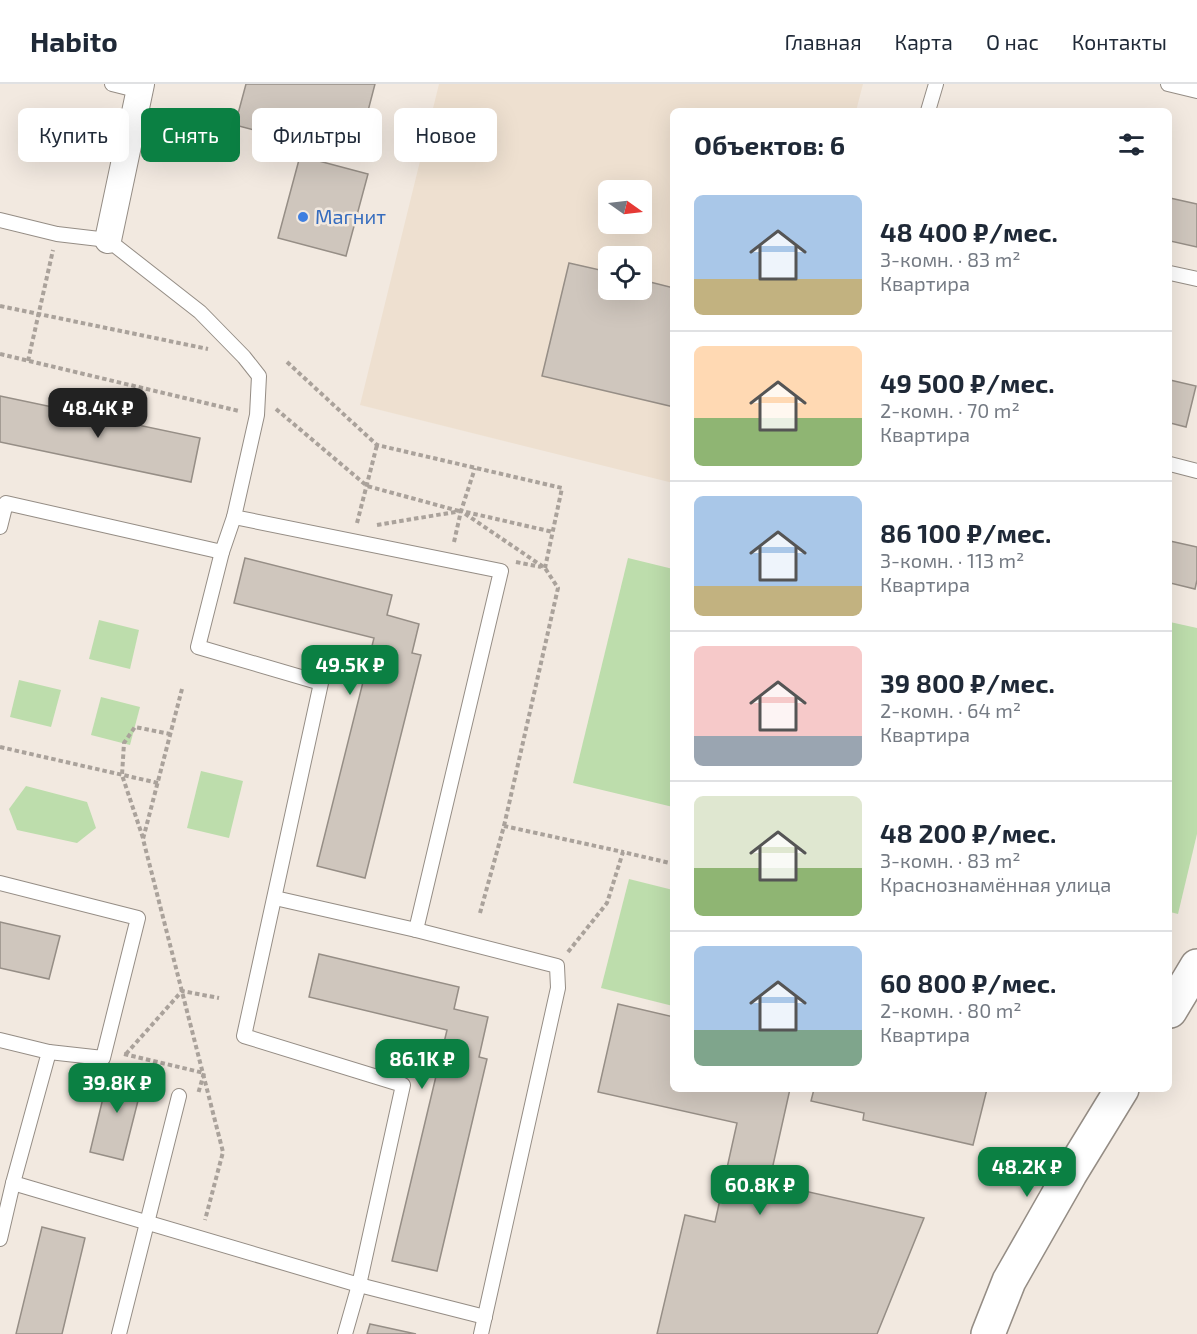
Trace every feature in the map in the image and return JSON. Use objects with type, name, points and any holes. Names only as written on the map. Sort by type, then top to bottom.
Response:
[{"type":"street","points":[[108,240],[140,88]]},
{"type":"street","points":[[1172,1008],[1197,966]]},
{"type":"street","points":[[988,1334],[1010,1281],[1070,1174],[1120,1092]]},
{"type":"lane","points":[[112,84],[140,88]]},
{"type":"lane","points":[[929,108],[936,84]]},
{"type":"lane","points":[[1167,84],[1197,91]]},
{"type":"lane","points":[[0,220],[57,234],[108,240],[200,312],[244,357],[259,376],[257,415],[234,517],[222,552],[198,647],[321,683],[244,1036],[403,1085],[359,1285],[345,1334]]},
{"type":"lane","points":[[1172,273],[1197,279]]},
{"type":"lane","points":[[1172,465],[1197,471]]},
{"type":"lane","points":[[0,527],[6,503],[222,552]]},
{"type":"lane","points":[[234,517],[501,571],[416,930]]},
{"type":"lane","points":[[0,883],[138,918],[103,1058],[49,1052],[0,1040]]},
{"type":"lane","points":[[275,898],[416,930],[556,966],[558,988],[481,1334]]},
{"type":"lane","points":[[0,1239],[49,1052]]},
{"type":"lane","points":[[119,1334],[179,1096]]},
{"type":"lane","points":[[13,1183],[359,1285],[486,1317]]},
{"type":"path","points":[[28,361],[57,234]]},
{"type":"path","points":[[0,306],[244,357]]},
{"type":"path","points":[[0,354],[257,415]]},
{"type":"path","points":[[286,362],[376,445],[562,488],[545,568]]},
{"type":"path","points":[[276,409],[367,486],[553,532]]},
{"type":"path","points":[[356,529],[376,445]]},
{"type":"path","points":[[453,549],[461,511],[475,468]]},
{"type":"path","points":[[367,527],[461,511],[545,568],[558,588],[504,826],[480,913]]},
{"type":"path","points":[[510,561],[545,568]]},
{"type":"path","points":[[143,838],[182,689]]},
{"type":"path","points":[[170,734],[135,727],[124,743],[122,775],[143,838],[223,1152],[200,1239]]},
{"type":"path","points":[[0,747],[158,783]]},
{"type":"path","points":[[504,826],[670,863]]},
{"type":"path","points":[[556,966],[607,903],[623,852]]},
{"type":"path","points":[[183,991],[219,998]]},
{"type":"path","points":[[183,991],[126,1054],[204,1073]]},
{"type":"shaded area","points":[[439,84],[863,84],[857,108],[670,108],[670,482],[360,405],[420,162],[497,162],[497,108],[433,108]]},
{"type":"green space","points":[[628,558],[670,568],[670,806],[573,783]]},
{"type":"green space","points":[[99,620],[139,630],[130,669],[89,659]]},
{"type":"green space","points":[[1172,622],[1197,628],[1197,834],[1178,914],[1172,912]]},
{"type":"green space","points":[[19,680],[61,690],[51,727],[10,717]]},
{"type":"green space","points":[[101,697],[140,707],[130,745],[91,735]]},
{"type":"green space","points":[[201,771],[243,781],[229,838],[187,828]]},
{"type":"green space","points":[[26,786],[87,802],[96,828],[77,843],[17,830],[9,809]]},
{"type":"green space","points":[[629,879],[670,889],[670,1005],[601,988]]},
{"type":"building","points":[[246,84],[375,84],[369,108],[252,108],[252,129],[240,126],[240,108]]},
{"type":"building","points":[[298,162],[323,162],[368,174],[346,256],[278,238]]},
{"type":"building","points":[[1172,198],[1197,204],[1197,247],[1172,241]]},
{"type":"building","points":[[569,263],[598,270],[598,300],[652,300],[652,282],[670,287],[670,406],[542,376]]},
{"type":"building","points":[[1172,380],[1196,386],[1186,427],[1172,424]]},
{"type":"building","points":[[0,396],[200,438],[191,482],[0,442]]},
{"type":"building","points":[[1172,541],[1197,547],[1195,589],[1172,583]]},
{"type":"building","points":[[245,558],[392,595],[387,615],[419,624],[412,653],[421,655],[365,878],[317,866],[374,638],[234,603]]},
{"type":"building","points":[[0,922],[60,936],[49,979],[0,968]]},
{"type":"building","points":[[319,954],[459,987],[454,1009],[488,1017],[479,1057],[487,1059],[437,1271],[392,1261],[447,1030],[309,997]]},
{"type":"building","points":[[618,1004],[670,1016],[670,1092],[789,1092],[769,1183],[924,1218],[877,1334],[657,1334],[685,1215],[715,1222],[737,1123],[598,1092]]},
{"type":"building","points":[[110,1069],[144,1077],[123,1160],[90,1152]]},
{"type":"building","points":[[813,1092],[986,1092],[973,1145],[863,1120],[864,1113],[811,1101]]},
{"type":"building","points":[[42,1227],[85,1238],[62,1334],[16,1334]]},
{"type":"building","points":[[370,1324],[416,1334],[367,1334]]},
{"type":"place","name":"Магнит","points":[[303,217]]}]
